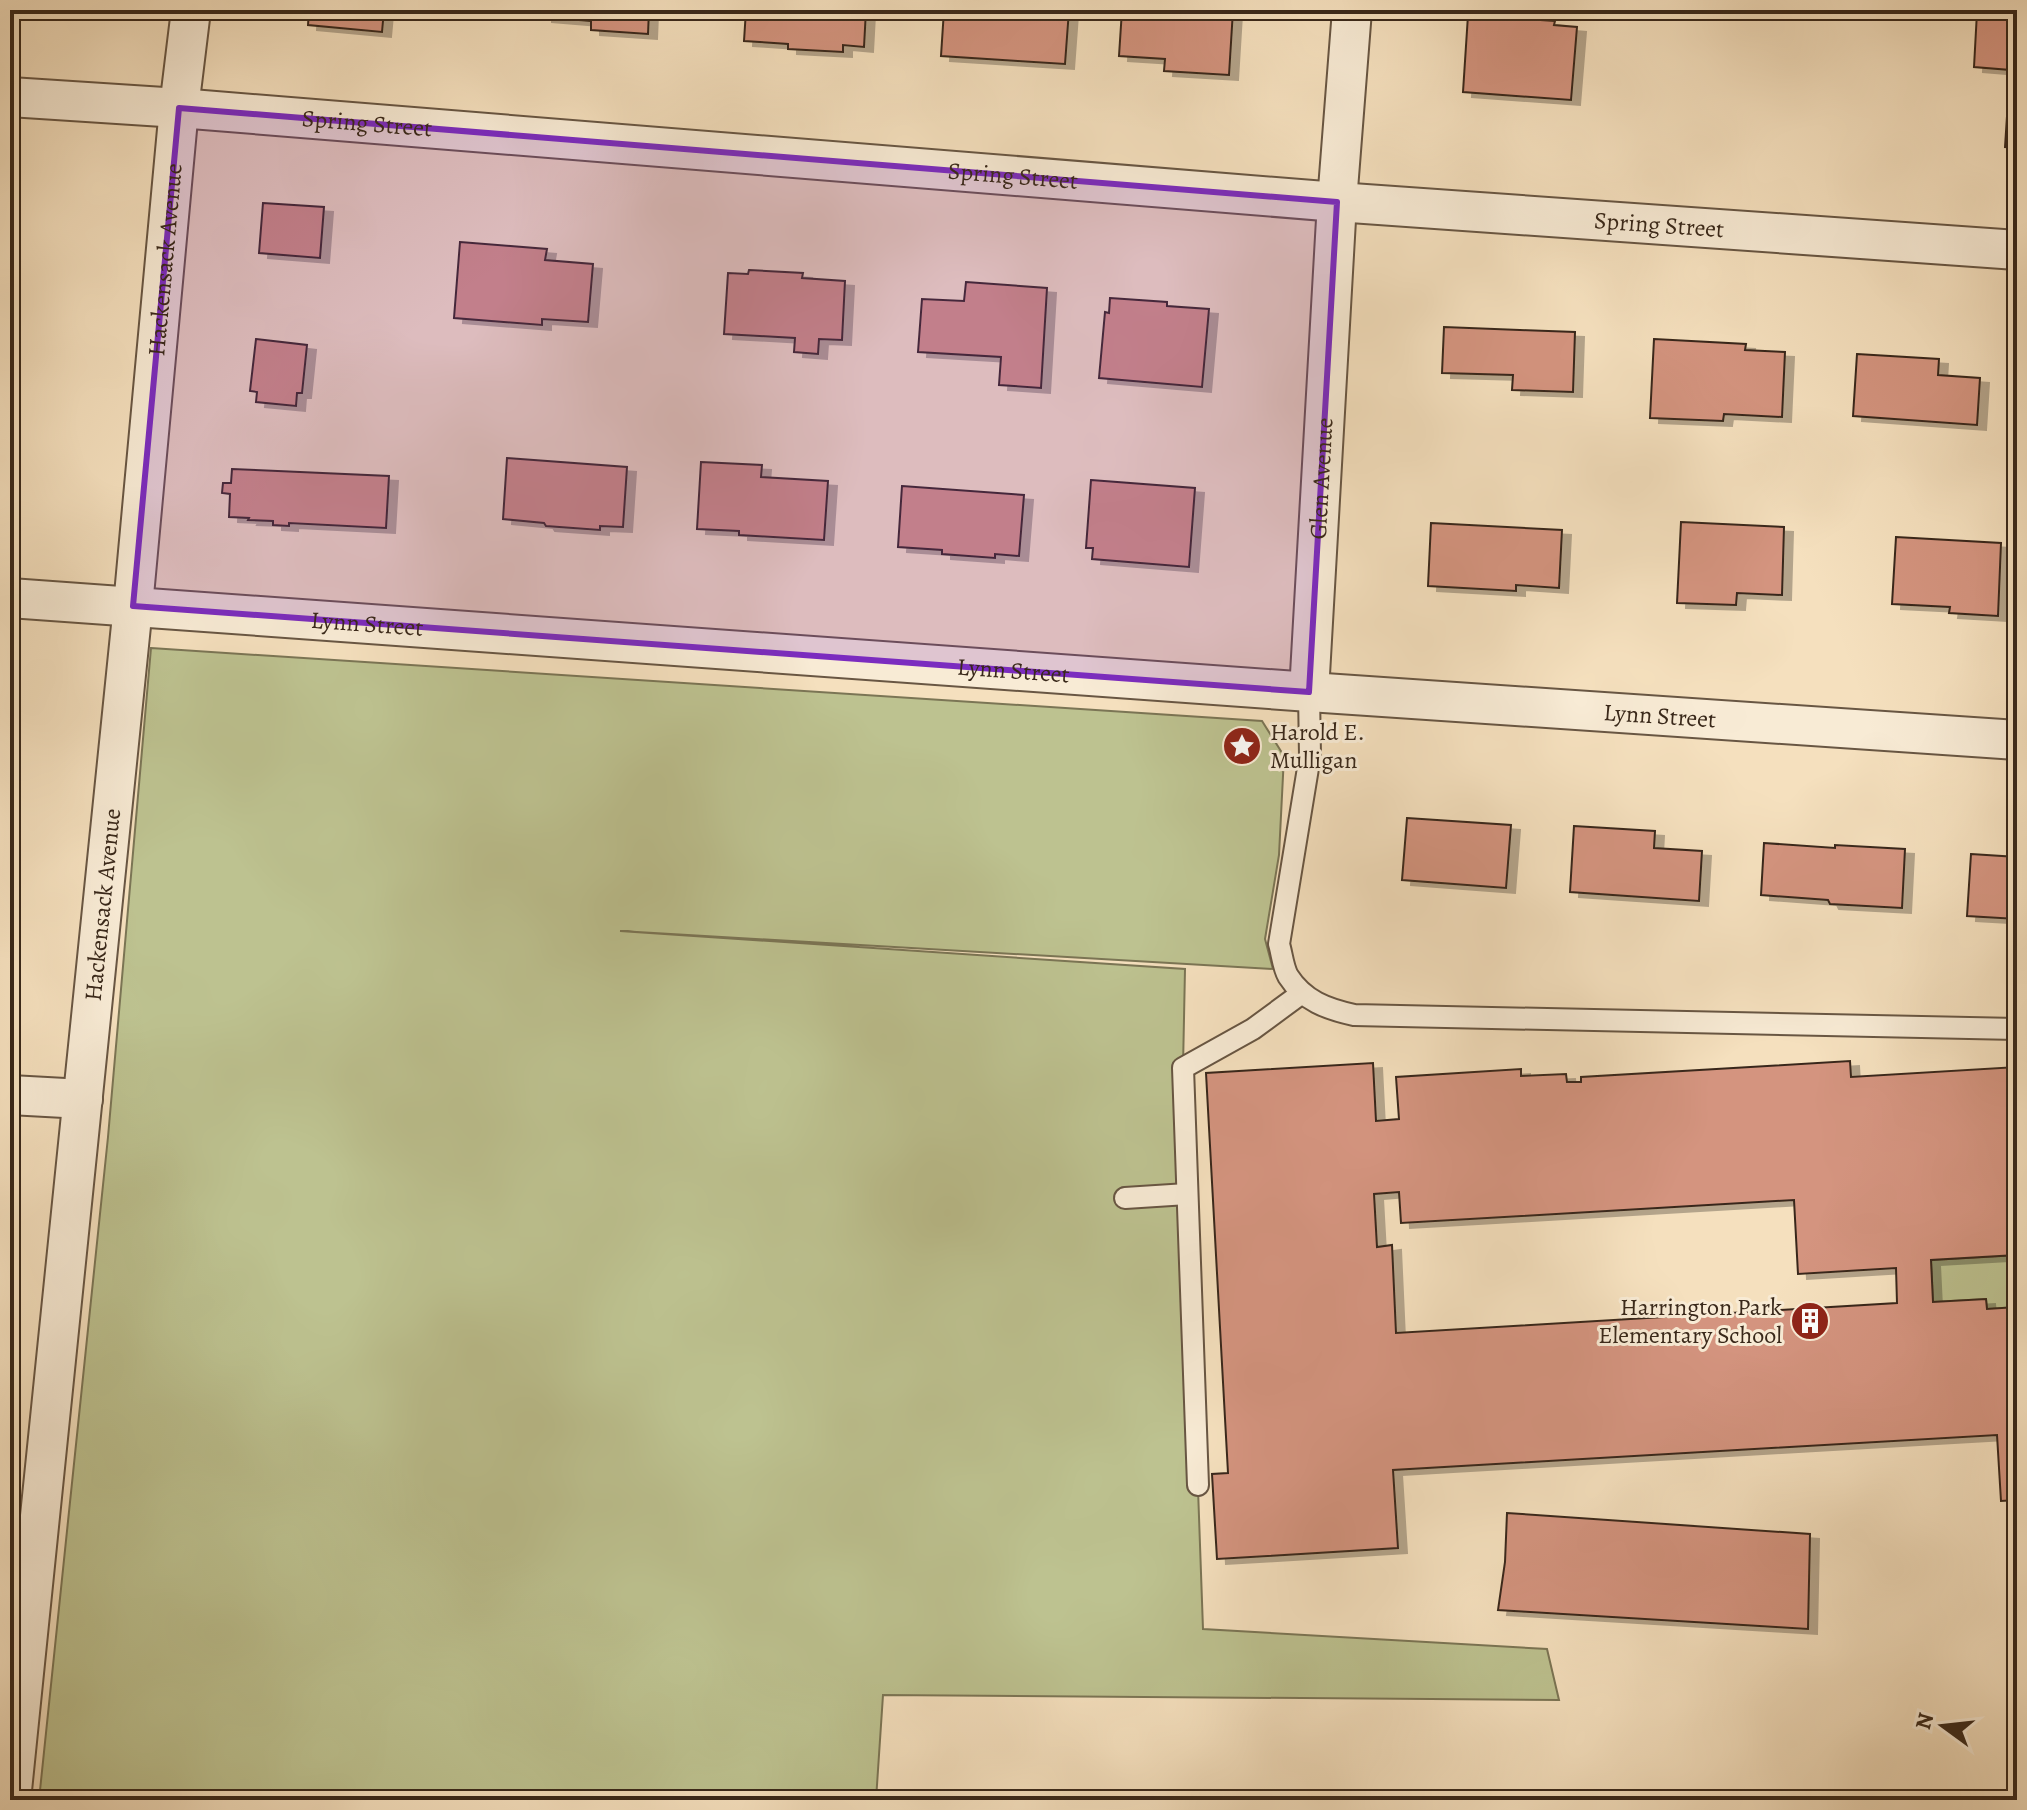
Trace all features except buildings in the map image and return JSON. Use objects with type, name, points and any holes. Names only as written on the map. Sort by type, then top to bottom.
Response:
[{"type":"street","name":"Hackensack Avenue","points":[[11,1800],[22,1590],[83,1099],[191,10]]},
{"type":"street","name":"Glen Avenue","points":[[1309,692],[1337,202],[1352,10]]},
{"type":"street","name":"Spring Street","points":[[10,97],[1337,202],[2017,250]]},
{"type":"street","name":"Lynn Street","points":[[10,598],[2017,740]]},
{"type":"street","points":[[10,1095],[83,1099]]},
{"type":"lane","name":"Glen Avenue","points":[[1302,993],[1287,974],[1279,944],[1310,756],[1309,692]]},
{"type":"lane","points":[[1198,1485],[1183,1068],[1253,1029],[1302,993],[1326,1009],[1354,1015],[2017,1029]]},
{"type":"lane","points":[[1125,1198],[1187,1194]]},
{"type":"highlighted area","points":[[179,108],[1337,202],[1309,692],[133,606]]},
{"type":"green space","points":[[151,648],[1262,721],[1284,756],[1279,855],[1265,939],[1273,969],[620,931],[1185,969],[1183,1068],[1203,1629],[1547,1649],[1559,1700],[883,1695],[876,1800],[39,1800],[108,1137]]},
{"type":"green space","points":[[2017,1255],[2017,1307],[1987,1309],[1986,1299],[1933,1302],[1931,1260]]},
{"type":"place","name":"Harold E. Mulligan","points":[[1242,746]]},
{"type":"place","name":"Harrington Park Elementary School","points":[[1810,1321]]}]
